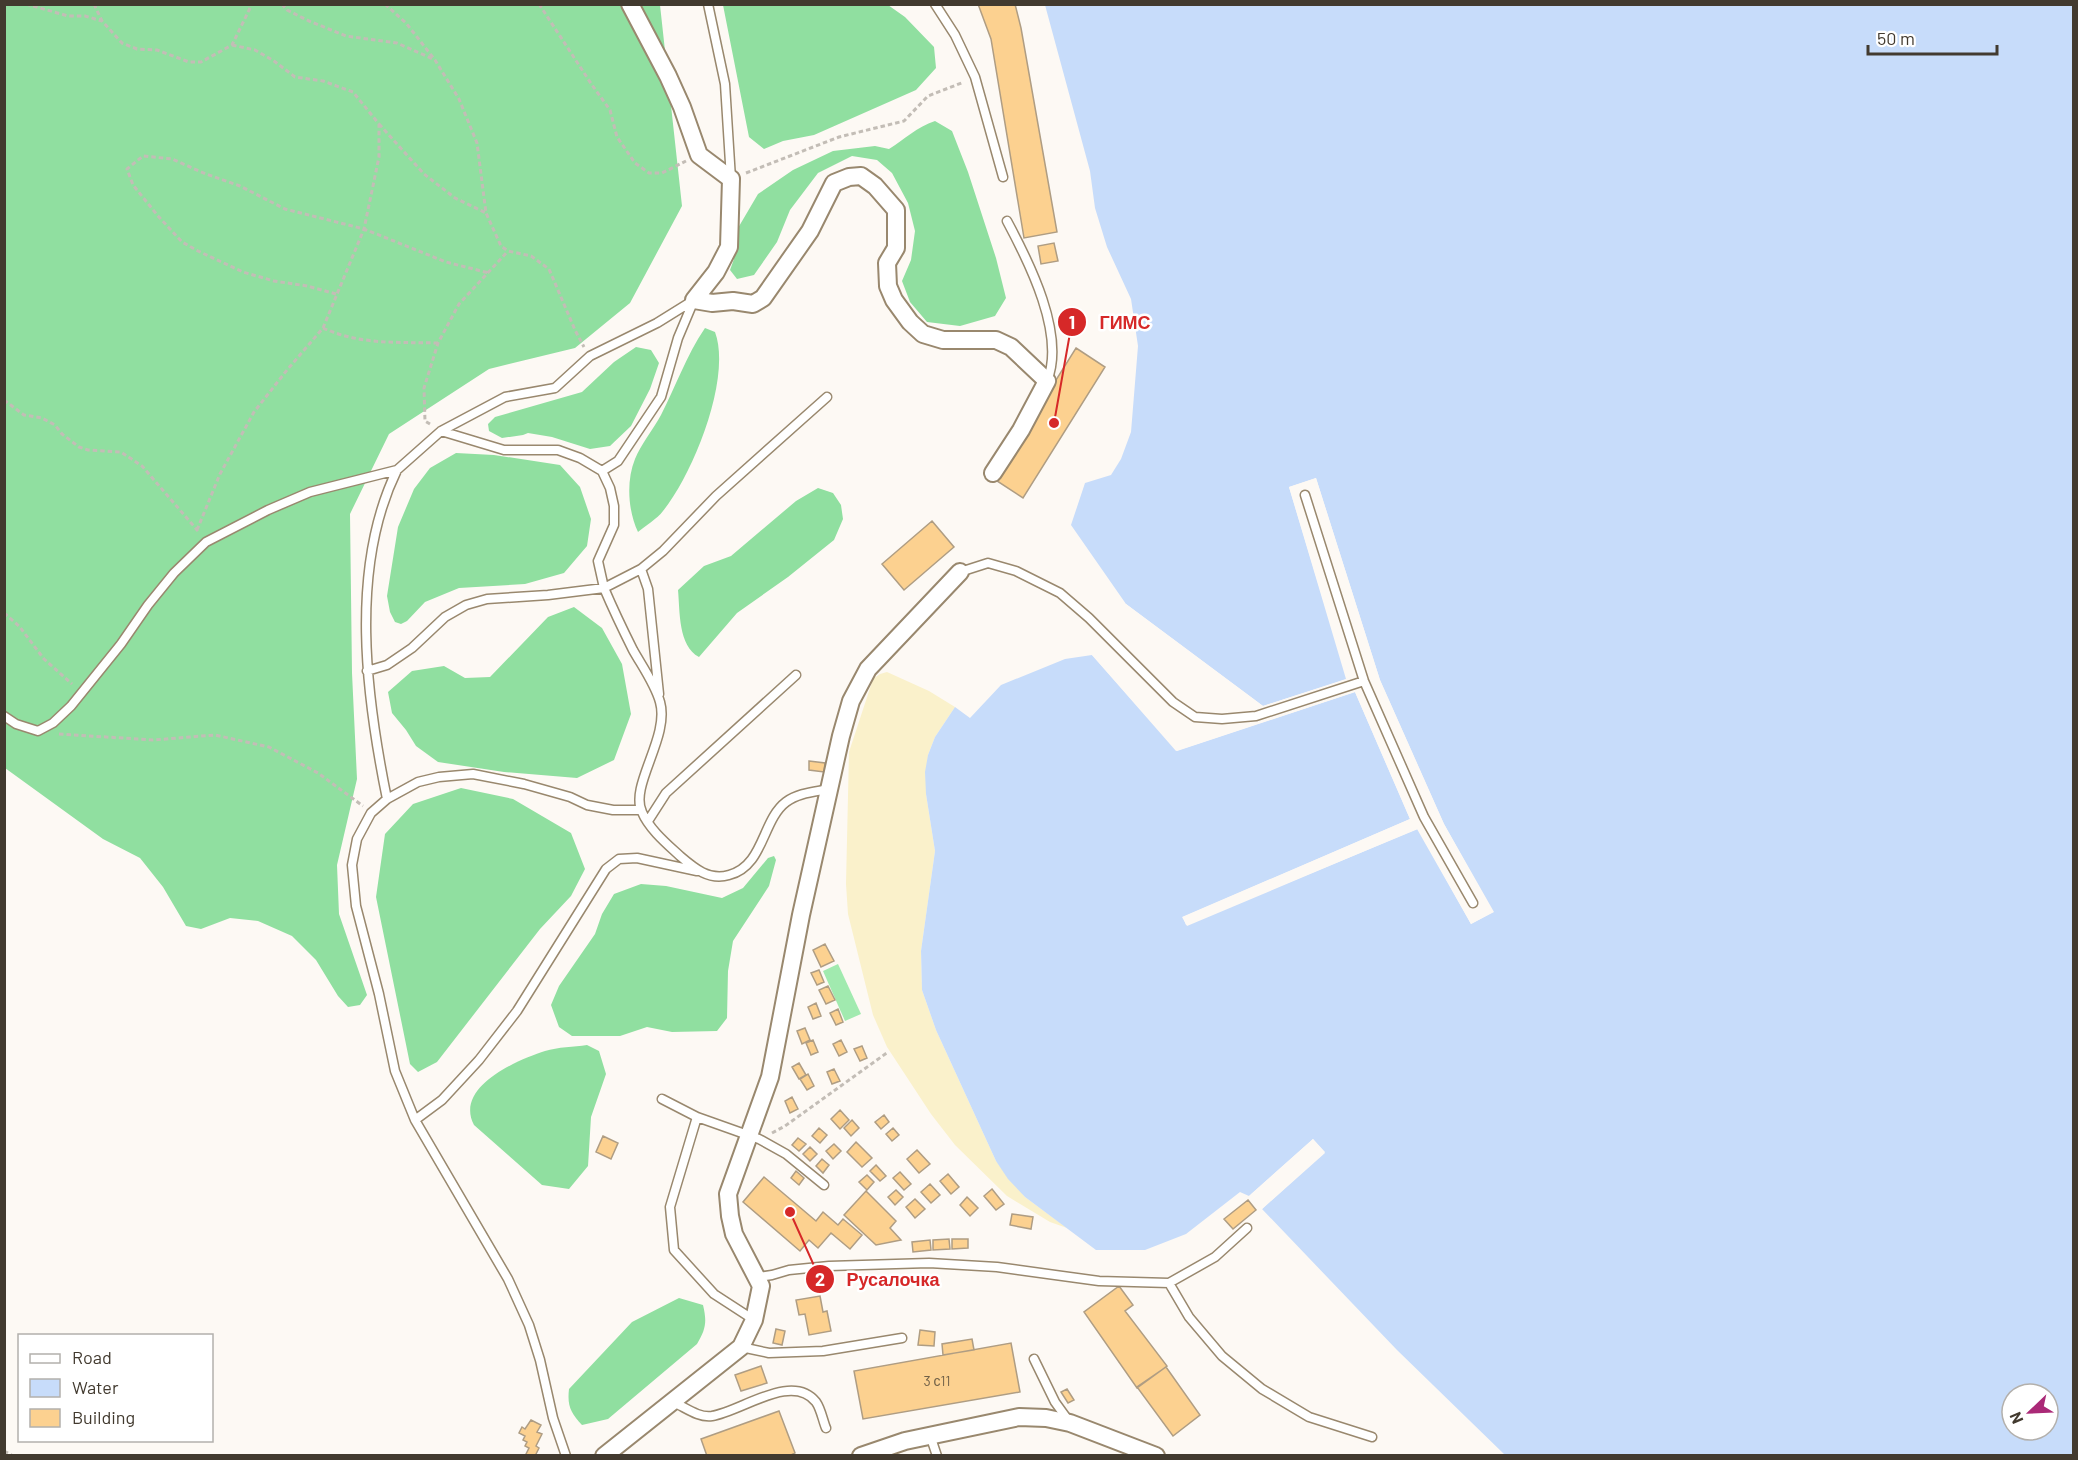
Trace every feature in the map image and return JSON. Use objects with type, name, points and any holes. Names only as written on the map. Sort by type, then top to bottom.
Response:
[{"type":"street","points":[[630,4],[668,76],[699,155],[731,179],[729,247],[716,272],[694,300],[753,304],[763,298],[810,231],[834,183],[849,177],[861,176],[875,186],[896,210],[896,248],[887,263],[888,286],[894,300],[910,322],[924,334],[943,340],[996,339],[1011,347],[1047,381],[1021,429],[993,473]]},
{"type":"street","points":[[604,1455],[741,1347],[754,1320],[761,1286],[758,1276],[734,1234],[728,1194],[755,1137],[770,1077],[801,915],[841,736],[851,701],[868,669],[960,572]]},
{"type":"street","points":[[861,1455],[905,1441],[1019,1417],[1046,1418],[1070,1423],[1156,1455]]},
{"type":"lane","points":[[708,4],[725,84],[731,179]]},
{"type":"lane","points":[[935,4],[955,35],[975,77],[1003,177]]},
{"type":"lane","points":[[1007,221],[1032,269],[1047,315],[1053,350],[1053,368],[1047,381]]},
{"type":"lane","points":[[387,799],[374,728],[367,671],[366,630],[368,580],[378,524],[385,494],[397,470],[441,430],[505,397],[555,388],[590,356],[657,323],[694,300]]},
{"type":"lane","points":[[602,471],[618,461],[661,397],[678,338],[694,300]]},
{"type":"lane","points":[[367,671],[387,665],[412,648],[445,618],[466,605],[488,599],[604,588],[641,569],[663,551],[716,496],[827,397]]},
{"type":"lane","points":[[441,430],[504,450],[558,450],[580,458],[602,471],[610,488],[614,506],[614,525],[598,561],[604,588],[660,704]]},
{"type":"lane","points":[[4,716],[16,724],[38,731],[52,723],[71,706],[122,644],[148,604],[174,573],[206,542],[268,510],[310,492],[397,470]]},
{"type":"lane","points":[[1305,495],[1364,681],[1424,817],[1473,903]]},
{"type":"lane","points":[[960,572],[988,563],[1016,571],[1060,593],[1089,618],[1173,702],[1195,717],[1222,719],[1256,716],[1364,681]]},
{"type":"lane","points":[[641,569],[648,589],[660,704],[660,734],[640,790],[640,810],[668,845],[698,871]]},
{"type":"lane","points":[[648,821],[666,793],[796,675]]},
{"type":"lane","points":[[566,1455],[553,1418],[540,1360],[529,1325],[513,1288],[415,1120],[395,1071],[379,994],[356,906],[352,865],[357,839],[372,813],[387,799],[418,782],[439,777],[473,774],[524,784],[570,797],[586,805],[613,810],[640,810]]},
{"type":"lane","points":[[415,1120],[442,1100],[479,1060],[523,1001],[606,869],[619,859],[637,858],[708,875],[729,875],[747,864],[757,851],[779,808],[799,795],[829,789]]},
{"type":"lane","points":[[662,1099],[697,1117],[755,1137],[786,1154],[824,1185]]},
{"type":"lane","points":[[697,1117],[669,1207],[674,1250],[714,1294],[754,1320]]},
{"type":"lane","points":[[758,1276],[829,1266],[929,1263],[997,1267],[1099,1281],[1169,1283],[1215,1257],[1247,1228]]},
{"type":"lane","points":[[1169,1283],[1189,1317],[1222,1356],[1262,1389],[1309,1417],[1372,1437]]},
{"type":"lane","points":[[741,1347],[769,1353],[823,1351],[902,1338]]},
{"type":"lane","points":[[1034,1359],[1055,1402],[1070,1423]]},
{"type":"lane","points":[[673,1401],[699,1415],[711,1416],[783,1390],[801,1391],[816,1403],[826,1428]]},
{"type":"lane","points":[[930,1435],[937,1455]]},
{"type":"path","points":[[26,4],[68,16],[85,16],[102,21]]},
{"type":"path","points":[[94,4],[102,21],[122,44],[137,49],[157,50],[189,62],[201,62],[232,45],[252,4]]},
{"type":"path","points":[[282,4],[287,10],[309,21],[346,36],[397,43],[435,60]]},
{"type":"path","points":[[385,4],[406,23],[435,60],[459,99],[477,143],[486,213],[501,246],[508,251],[531,256],[549,269],[575,330],[590,356]]},
{"type":"path","points":[[539,4],[610,110],[617,137],[635,163],[649,173],[662,173],[699,155]]},
{"type":"path","points":[[232,45],[255,50],[295,77],[323,81],[353,92],[424,174],[455,198],[486,213]]},
{"type":"path","points":[[731,179],[839,137],[904,120],[928,96],[975,77]]},
{"type":"path","points":[[196,530],[220,474],[254,412],[323,328],[364,229],[379,157],[379,124]]},
{"type":"path","points":[[336,294],[243,272],[182,242],[133,185],[127,169],[143,156],[172,159],[240,186],[285,209],[364,229],[446,262],[489,273]]},
{"type":"path","points":[[441,430],[425,422],[424,399],[424,388],[438,343],[459,304],[508,251]]},
{"type":"path","points":[[323,328],[340,336],[368,342],[438,343]]},
{"type":"path","points":[[4,400],[24,415],[42,418],[56,425],[62,434],[79,447],[88,450],[121,452],[142,466],[206,542]]},
{"type":"path","points":[[4,613],[19,626],[44,659],[82,693]]},
{"type":"path","points":[[38,731],[153,740],[215,735],[269,747],[318,773],[372,813]]},
{"type":"path","points":[[755,1137],[785,1126],[888,1052]]},
{"type":"path","points":[[4,1451],[14,1455]]},
{"type":"green space","points":[[5,5],[660,5],[682,206],[630,303],[575,348],[489,369],[389,434],[350,514],[352,673],[357,779],[337,865],[339,914],[367,995],[360,1005],[348,1007],[338,996],[316,960],[292,936],[258,921],[230,918],[201,929],[186,926],[163,887],[140,858],[103,839],[5,768]]},
{"type":"green space","points":[[723,5],[888,5],[905,17],[934,47],[936,68],[916,90],[814,135],[783,141],[764,149],[749,137]]},
{"type":"green space","points":[[935,121],[952,131],[996,258],[1006,298],[995,316],[960,326],[927,322],[910,302],[902,281],[911,260],[915,231],[908,203],[892,173],[877,160],[852,156],[818,173],[790,210],[777,242],[754,275],[737,279],[730,270],[734,259],[738,228],[758,194],[793,170],[833,151],[875,146],[889,149]]},
{"type":"green space","points":[[705,328],[715,332],[719,351],[714,399],[707,425],[675,495],[661,514],[638,532],[629,496],[632,468]]},
{"type":"green space","points":[[636,347],[651,350],[659,363],[650,389],[631,426],[610,446],[590,449],[552,437],[528,433],[502,438],[489,431],[488,424],[495,417],[582,392],[614,362]]},
{"type":"green space","points":[[456,453],[494,455],[560,465],[580,487],[591,519],[587,546],[564,573],[525,584],[459,588],[425,602],[407,621],[401,624],[395,622],[390,612],[387,596],[398,527],[414,489],[430,468]]},
{"type":"green space","points":[[818,488],[833,493],[841,505],[843,519],[834,540],[788,577],[737,613],[699,657],[692,652],[681,627],[678,590],[704,566],[731,556],[796,501]]},
{"type":"green space","points":[[574,607],[602,628],[622,664],[631,714],[614,760],[577,778],[504,772],[438,762],[416,746],[392,713],[388,692],[412,671],[444,666],[465,678],[490,677],[548,617]]},
{"type":"green space","points":[[461,788],[513,799],[571,833],[585,869],[571,896],[540,929],[437,1062],[418,1072],[410,1064],[376,897],[385,834],[413,804]]},
{"type":"green space","points":[[774,856],[776,860],[769,886],[733,941],[728,971],[727,1018],[717,1031],[672,1032],[647,1027],[620,1036],[572,1036],[559,1027],[551,1005],[559,986],[595,934],[602,914],[614,894],[641,884],[666,886],[722,898],[743,888],[768,858]]},
{"type":"green space","points":[[838,964],[861,1014],[845,1021],[823,971]]},
{"type":"green space","points":[[587,1045],[599,1051],[606,1074],[591,1117],[588,1166],[569,1189],[542,1185],[474,1125],[470,1111],[473,1099],[480,1087],[492,1077],[519,1061],[550,1050]]},
{"type":"green space","points":[[679,1298],[703,1305],[705,1325],[697,1344],[608,1419],[582,1425],[571,1409],[569,1389],[632,1322]]},
{"type":"sand","points":[[887,672],[929,691],[955,707],[935,737],[928,755],[926,794],[935,851],[921,951],[922,990],[936,1030],[996,1161],[1025,1197],[1067,1228],[1050,1222],[1007,1196],[955,1145],[931,1114],[887,1047],[873,1015],[848,914],[846,884],[849,752],[873,679]]},
{"type":"water","points":[[1045,5],[2073,5],[2073,1455],[1505,1455],[1397,1350],[1262,1209],[1325,1153],[1313,1139],[1249,1196],[1240,1192],[1186,1234],[1145,1250],[1096,1250],[1025,1197],[1008,1179],[996,1161],[936,1030],[922,990],[921,951],[935,851],[925,772],[935,737],[955,707],[970,718],[1001,685],[1065,659],[1092,655],[1177,751],[1355,692],[1410,819],[1183,917],[1186,925],[1418,829],[1471,924],[1493,912],[1444,824],[1380,680],[1316,478],[1289,487],[1347,679],[1263,706],[1126,604],[1071,525],[1085,483],[1111,475],[1121,459],[1131,432],[1138,346],[1131,299],[1107,247],[1095,208],[1090,171]]},
{"type":"pier","points":[[1316,478],[1380,680],[1444,824],[1494,912],[1471,924],[1417,829],[1187,926],[1182,917],[1410,819],[1355,692],[1176,751],[1092,655],[1093,652],[1177,747],[1356,690],[1413,819],[1411,822],[1186,918],[1188,922],[1418,826],[1472,920],[1490,911],[1441,825],[1378,681],[1314,482],[1292,488],[1349,678],[1348,682],[1262,709],[1124,606],[1126,604],[1263,706],[1346,679],[1289,487]]},
{"type":"pier","points":[[1313,1139],[1325,1152],[1262,1209],[1260,1207],[1321,1152],[1313,1143],[1251,1198],[1249,1196]]},
{"type":"building","points":[[978,4],[1015,4],[1057,232],[1024,238],[991,39]]},
{"type":"building","points":[[1054,243],[1058,261],[1041,264],[1038,246]]},
{"type":"building","points":[[1076,348],[1105,367],[1023,498],[994,479]]},
{"type":"building","points":[[932,521],[954,547],[904,590],[882,564]]},
{"type":"building","points":[[809,761],[825,763],[824,772],[809,770]]},
{"type":"building","points":[[825,944],[834,961],[821,967],[813,950]]},
{"type":"building","points":[[819,970],[824,982],[817,985],[811,973]]},
{"type":"building","points":[[828,986],[835,1000],[826,1004],[819,990]]},
{"type":"building","points":[[816,1003],[821,1016],[813,1019],[808,1007]]},
{"type":"building","points":[[838,1009],[843,1022],[836,1025],[830,1013]]},
{"type":"building","points":[[805,1028],[810,1040],[802,1044],[797,1031]]},
{"type":"building","points":[[813,1040],[818,1052],[811,1055],[806,1043]]},
{"type":"building","points":[[841,1040],[847,1052],[839,1056],[833,1044]]},
{"type":"building","points":[[862,1046],[867,1058],[860,1061],[854,1049]]},
{"type":"building","points":[[799,1063],[806,1075],[799,1079],[792,1067]]},
{"type":"building","points":[[834,1069],[840,1081],[832,1084],[827,1072]]},
{"type":"building","points":[[808,1074],[814,1086],[807,1090],[800,1079]]},
{"type":"building","points":[[792,1097],[798,1109],[790,1113],[785,1101]]},
{"type":"building","points":[[840,1110],[849,1120],[840,1129],[831,1119]]},
{"type":"building","points":[[884,1115],[889,1122],[881,1129],[875,1122]]},
{"type":"building","points":[[852,1120],[859,1128],[851,1136],[844,1128]]},
{"type":"building","points":[[819,1128],[827,1135],[820,1143],[812,1136]]},
{"type":"building","points":[[893,1128],[899,1135],[892,1141],[886,1134]]},
{"type":"building","points":[[603,1136],[618,1143],[611,1159],[596,1152]]},
{"type":"building","points":[[798,1138],[806,1144],[799,1151],[792,1145]]},
{"type":"building","points":[[856,1142],[872,1158],[862,1167],[847,1152]]},
{"type":"building","points":[[834,1144],[841,1151],[833,1159],[826,1151]]},
{"type":"building","points":[[810,1147],[817,1154],[810,1161],[803,1154]]},
{"type":"building","points":[[917,1150],[930,1164],[919,1173],[907,1159]]},
{"type":"building","points":[[822,1159],[829,1165],[823,1173],[816,1166]]},
{"type":"building","points":[[876,1165],[886,1176],[880,1181],[870,1171]]},
{"type":"building","points":[[796,1171],[804,1178],[799,1185],[791,1178]]},
{"type":"building","points":[[900,1172],[911,1184],[904,1190],[893,1178]]},
{"type":"building","points":[[948,1174],[959,1187],[951,1194],[940,1181]]},
{"type":"building","points":[[867,1175],[874,1182],[867,1190],[859,1182]]},
{"type":"building","points":[[764,1177],[816,1221],[823,1212],[838,1225],[843,1219],[862,1235],[850,1249],[831,1233],[818,1248],[809,1240],[800,1251],[743,1202]]},
{"type":"building","points":[[930,1184],[940,1195],[931,1203],[921,1192]]},
{"type":"building","points":[[992,1189],[1004,1204],[996,1210],[984,1196]]},
{"type":"building","points":[[896,1190],[903,1197],[895,1205],[888,1197]]},
{"type":"building","points":[[866,1191],[896,1221],[890,1228],[901,1240],[876,1245],[844,1215]]},
{"type":"building","points":[[967,1197],[978,1208],[970,1216],[960,1205]]},
{"type":"building","points":[[915,1199],[925,1209],[915,1218],[906,1207]]},
{"type":"building","points":[[1248,1200],[1256,1210],[1233,1229],[1224,1219]]},
{"type":"building","points":[[1012,1214],[1033,1217],[1031,1229],[1010,1225]]},
{"type":"building","points":[[949,1239],[950,1249],[933,1250],[933,1240]]},
{"type":"building","points":[[952,1239],[968,1239],[968,1248],[952,1249]]},
{"type":"building","points":[[930,1240],[931,1250],[913,1252],[912,1242]]},
{"type":"building","points":[[1119,1286],[1133,1305],[1125,1311],[1167,1366],[1137,1388],[1084,1312]]},
{"type":"building","points":[[820,1296],[823,1312],[827,1311],[831,1331],[809,1335],[805,1314],[799,1315],[796,1300]]},
{"type":"building","points":[[776,1329],[785,1331],[782,1345],[773,1343]]},
{"type":"building","points":[[920,1330],[935,1332],[934,1346],[918,1345]]},
{"type":"building","points":[[972,1339],[974,1350],[943,1355],[942,1344]]},
{"type":"building","points":[[1011,1343],[1020,1392],[863,1419],[854,1371]]},
{"type":"building","points":[[761,1366],[767,1383],[741,1391],[735,1375]]},
{"type":"building","points":[[1166,1367],[1200,1415],[1173,1436],[1137,1387]]},
{"type":"building","points":[[1067,1389],[1074,1400],[1068,1403],[1061,1392]]},
{"type":"building","points":[[779,1411],[795,1453],[789,1456],[707,1456],[701,1439]]},
{"type":"building","points":[[531,1420],[541,1425],[537,1432],[542,1434],[536,1446],[539,1448],[535,1456],[525,1456],[529,1448],[525,1446],[527,1442],[523,1440],[525,1436],[519,1433],[522,1427],[525,1429]]},
{"type":"place","name":"ГИМС","points":[[1054,423]]},
{"type":"place","name":"Русалочка","points":[[790,1212]]}]
